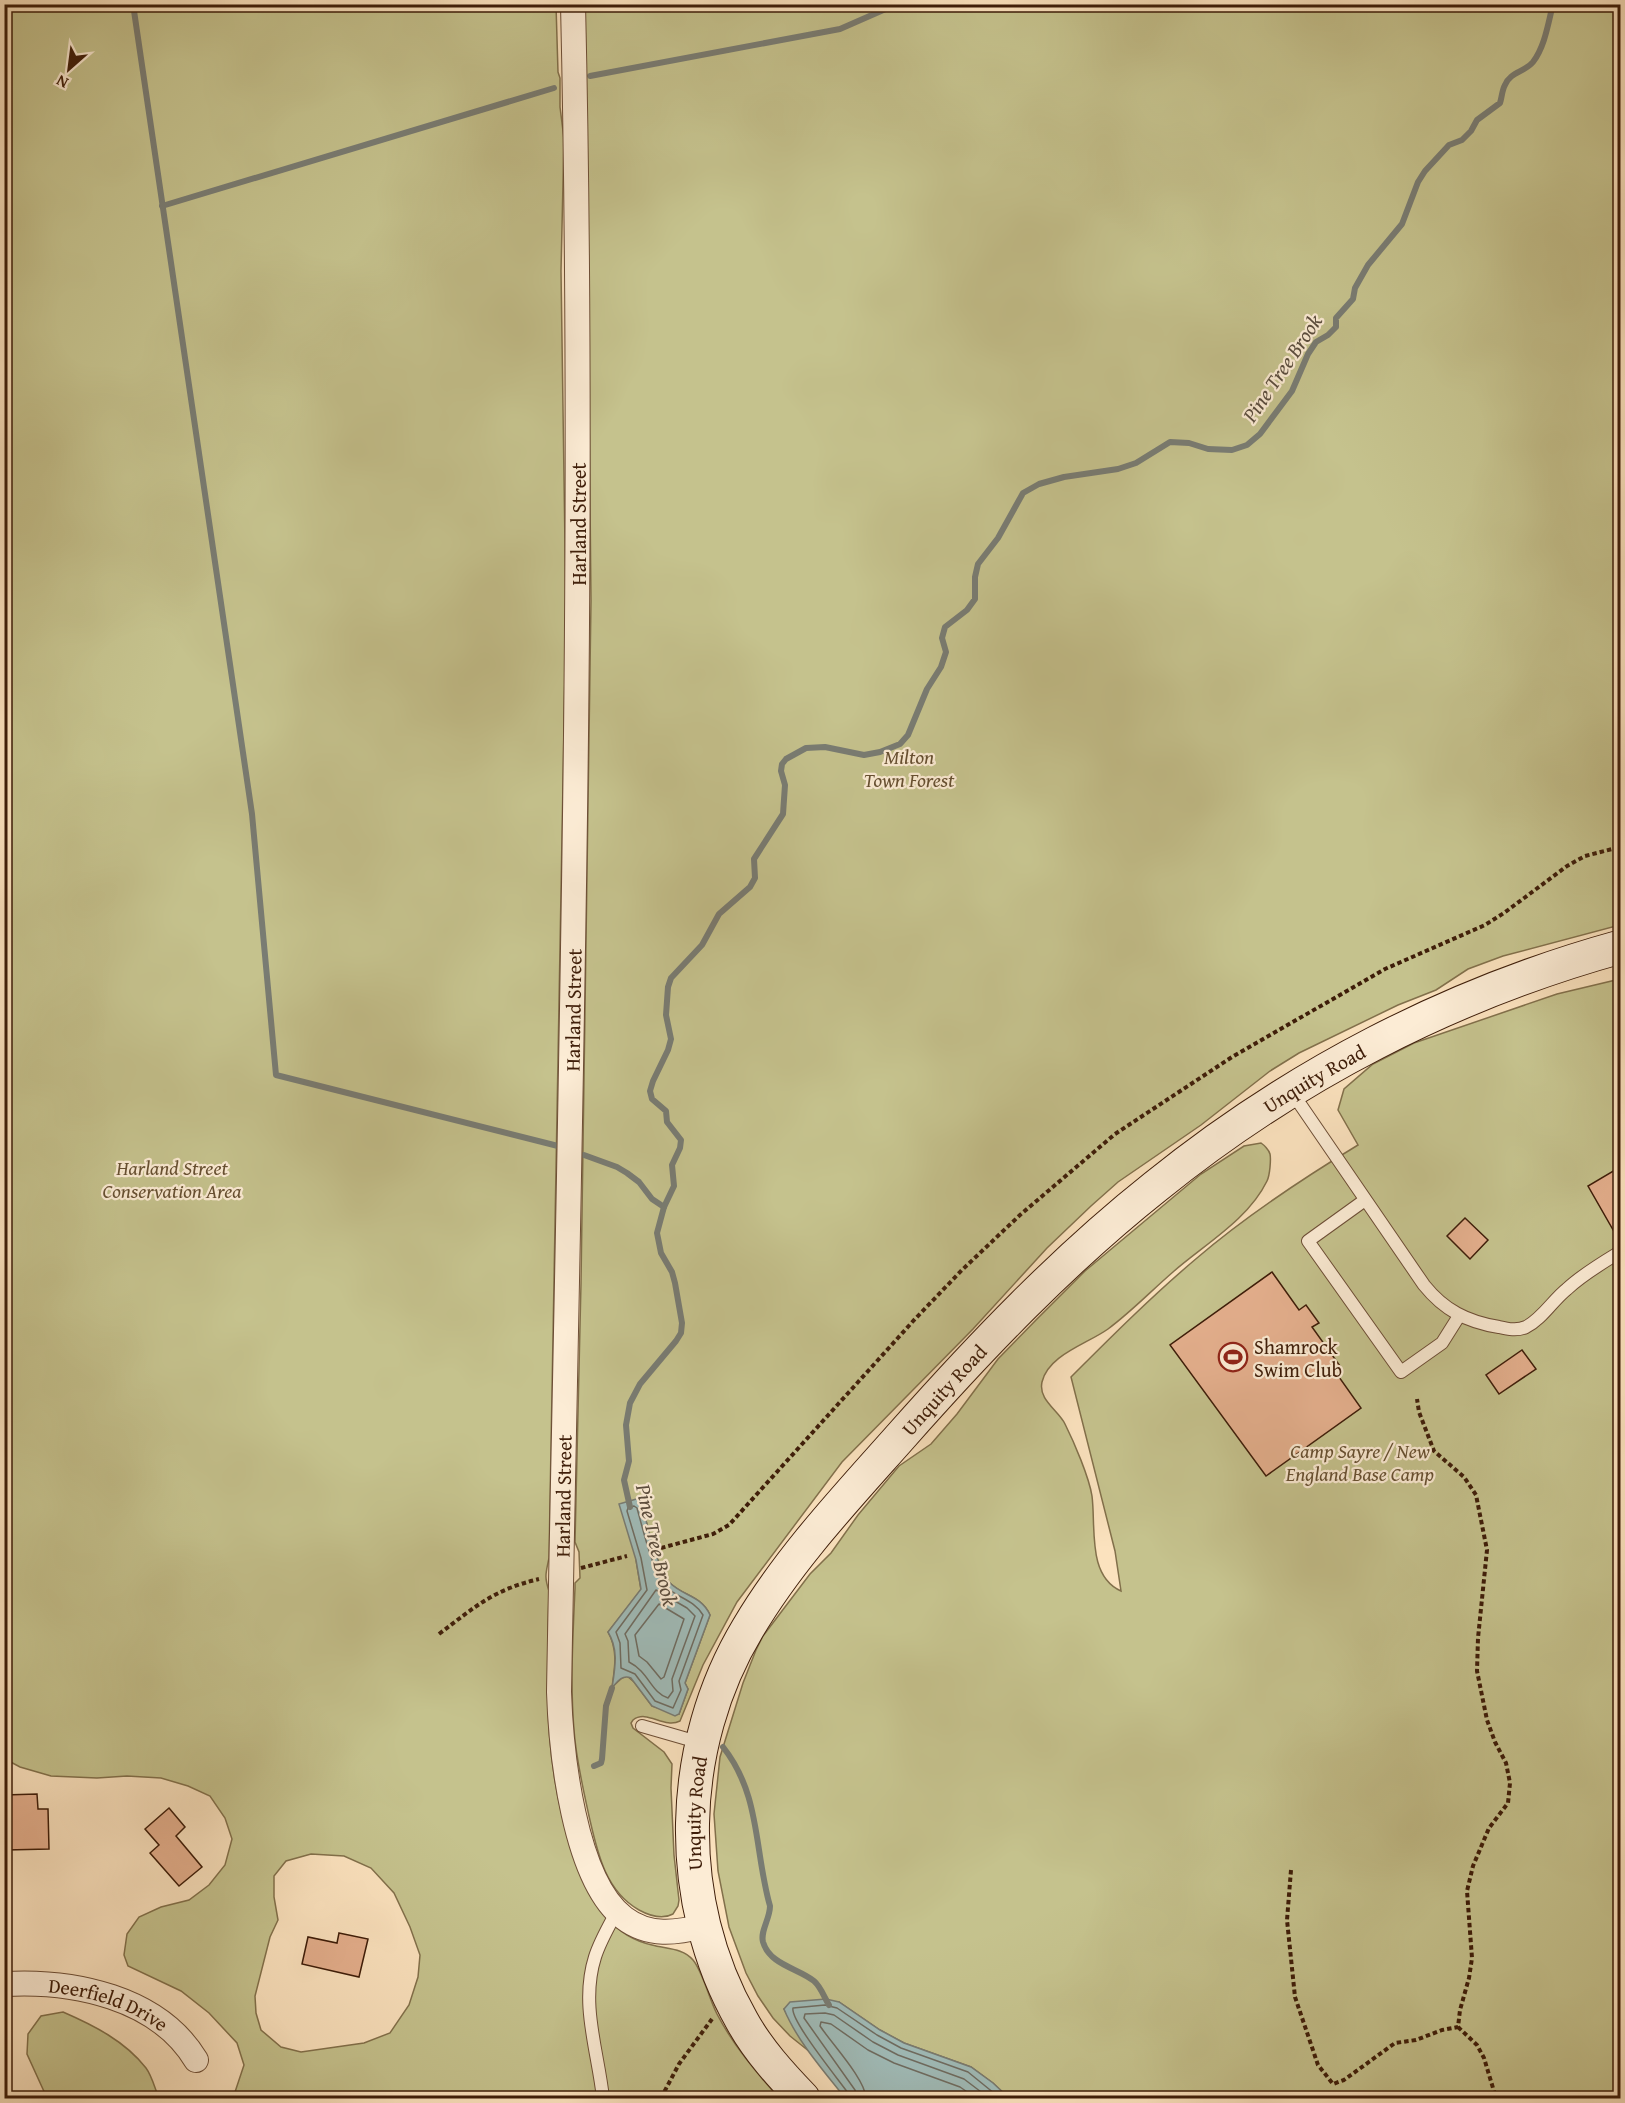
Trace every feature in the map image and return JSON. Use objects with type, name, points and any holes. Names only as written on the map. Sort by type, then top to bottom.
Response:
[{"type":"main road","name":"Unquity Road","points":[[803,2098],[753,2039],[730,1999],[713,1958],[704,1926],[695,1875],[693,1831],[695,1780],[701,1743],[712,1705],[727,1668],[768,1596],[846,1499],[914,1422],[1018,1312],[1124,1212],[1194,1156],[1290,1090],[1358,1051],[1435,1014],[1523,978],[1620,947]]},
{"type":"street","name":"Harland Street","points":[[573,4],[578,197],[579,618],[570,1226],[559,1701],[562,1747],[568,1785],[587,1859],[600,1888],[616,1911],[631,1923],[653,1931],[676,1932],[704,1926]]},
{"type":"street","name":"Deerfield Drive","points":[[4,1984],[67,1986],[89,1990],[120,2001],[155,2017],[168,2026],[189,2048],[196,2060]]},
{"type":"lane","points":[[1290,1090],[1429,1292],[1459,1316],[1499,1328],[1524,1328],[1577,1280],[1620,1252]]},
{"type":"lane","points":[[1365,1200],[1308,1241],[1401,1372],[1442,1343],[1459,1316]]},
{"type":"lane","points":[[642,1726],[701,1743]]},
{"type":"lane","points":[[603,2098],[590,2019],[589,1984],[596,1955],[616,1911]]},
{"type":"path","points":[[661,1548],[713,1534],[729,1525],[915,1319],[970,1263],[1020,1215],[1115,1134],[1232,1057],[1375,975],[1485,925],[1567,866],[1586,856],[1620,848]]},
{"type":"path","points":[[1417,1399],[1434,1451],[1464,1477],[1476,1495],[1487,1550],[1477,1671],[1487,1720],[1506,1763],[1510,1783],[1508,1803],[1489,1828],[1473,1866],[1467,1891],[1472,1958],[1458,2027]]},
{"type":"path","points":[[439,1634],[486,1598],[499,1592],[522,1583],[627,1556]]},
{"type":"path","points":[[1291,1870],[1287,1920],[1295,1997],[1318,2065],[1333,2084],[1344,2080],[1395,2043],[1416,2040],[1442,2030],[1458,2027]]},
{"type":"path","points":[[661,2098],[679,2064],[702,2030],[730,1999]]},
{"type":"path","points":[[1458,2027],[1477,2045],[1484,2058],[1496,2098]]},
{"type":"green space","name":"Harland Street Conservation Area","points":[[4,5],[556,5],[560,107],[564,139],[561,271],[566,615],[549,1558],[546,1574],[549,1591],[548,1691],[551,1755],[563,1819],[573,1853],[586,1886],[600,1910],[627,1935],[645,1943],[680,1951],[693,1960],[730,2037],[779,2098],[233,2098],[244,2065],[237,2043],[209,2013],[181,1991],[128,1966],[124,1955],[127,1934],[139,1917],[161,1907],[189,1900],[209,1885],[225,1865],[232,1839],[225,1818],[210,1796],[188,1786],[161,1778],[51,1776],[20,1767],[5,1759]],"holes":[[[311,1854],[344,1856],[371,1868],[394,1893],[410,1927],[420,1955],[418,1977],[409,2005],[390,2033],[364,2043],[301,2052],[281,2047],[261,2030],[256,2013],[255,1996],[270,1937],[278,1920],[274,1897],[274,1876],[286,1861]]]},
{"type":"green space","name":"Milton Town Forest","points":[[585,5],[1620,5],[1620,925],[1503,956],[1468,969],[1436,990],[1398,1005],[1299,1053],[1270,1071],[1201,1125],[1118,1182],[1047,1248],[973,1329],[842,1462],[737,1602],[703,1665],[680,1721],[668,1723],[638,1717],[631,1723],[633,1728],[664,1752],[672,1764],[674,1855],[679,1900],[673,1914],[665,1917],[647,1914],[627,1902],[610,1881],[604,1869],[595,1843],[582,1784],[576,1752],[573,1712],[572,1659],[575,1583],[580,1578],[579,1552],[575,1542],[591,601]],"holes":[[[640,1498],[665,1577],[675,1587],[702,1604],[710,1615],[685,1683],[688,1689],[679,1714],[652,1706],[627,1676],[612,1687],[614,1652],[608,1632],[641,1590],[636,1560]]]},
{"type":"green space","name":"Camp Sayre / New England Base Camp","points":[[1620,979],[1620,2098],[1009,2098],[971,2067],[904,2043],[880,2030],[839,2002],[784,2009],[810,2052],[773,2018],[746,1973],[729,1927],[718,1871],[714,1814],[720,1757],[743,1683],[763,1636],[810,1574],[831,1553],[858,1515],[899,1466],[931,1444],[957,1414],[998,1359],[1085,1271],[1201,1174],[1244,1146],[1261,1143],[1270,1154],[1269,1175],[1259,1195],[1249,1208],[1225,1231],[1173,1272],[1108,1329],[1060,1357],[1052,1364],[1042,1382],[1043,1394],[1065,1424],[1088,1479],[1092,1496],[1095,1550],[1098,1563],[1110,1584],[1121,1591],[1115,1551],[1071,1377],[1149,1301],[1216,1242],[1275,1198],[1358,1145],[1338,1110],[1344,1089],[1373,1064],[1414,1043],[1557,994]]},
{"type":"green space","points":[[63,2012],[97,2028],[138,2058],[148,2071],[159,2098],[47,2098],[27,2054],[28,2034],[41,2016]]},
{"type":"water","points":[[640,1498],[652,1543],[665,1577],[675,1587],[702,1604],[710,1615],[685,1683],[688,1689],[679,1714],[675,1716],[652,1706],[631,1678],[622,1678],[612,1688],[615,1652],[608,1632],[641,1589],[636,1560],[619,1504]]},
{"type":"water","points":[[826,1999],[839,2002],[880,2030],[904,2043],[971,2067],[1009,2098],[845,2098],[803,2044],[784,2009],[790,2002]]},
{"type":"building","points":[[1620,1167],[1620,1242],[1588,1186]]},
{"type":"building","points":[[1465,1218],[1488,1240],[1470,1259],[1447,1236]]},
{"type":"building","points":[[1272,1272],[1299,1310],[1306,1305],[1319,1323],[1312,1327],[1340,1366],[1334,1370],[1361,1408],[1266,1476],[1170,1345]]},
{"type":"building","points":[[1522,1350],[1536,1369],[1499,1394],[1486,1375]]},
{"type":"building","points":[[37,1794],[38,1809],[48,1809],[49,1849],[6,1850],[4,1795]]},
{"type":"building","points":[[169,1808],[185,1827],[176,1836],[202,1867],[179,1886],[150,1853],[159,1845],[145,1829]]},
{"type":"building","points":[[339,1933],[368,1939],[359,1977],[302,1964],[308,1937],[337,1943]]},
{"type":"waterway","points":[[133,4],[252,814],[276,1075],[558,1146]]},
{"type":"waterway","points":[[590,76],[840,29],[897,4]]},
{"type":"waterway","name":"Pine Tree Brook","points":[[630,1507],[624,1480],[629,1461],[626,1425],[630,1403],[640,1384],[676,1341],[681,1333],[682,1323],[672,1272],[661,1253],[657,1233],[664,1207],[674,1186],[672,1165],[681,1140],[667,1122],[666,1111],[652,1099],[650,1091],[671,1039],[666,1015],[668,987],[671,978],[702,945],[719,914],[750,887],[755,878],[754,859],[783,814],[785,785],[781,771],[782,764],[786,759],[806,748],[825,747],[864,755],[880,752],[900,744],[908,735],[927,689],[941,667],[946,652],[942,638],[945,627],[967,610],[975,599],[975,577],[978,564],[998,538],[1023,493],[1039,484],[1064,477],[1118,469],[1136,463],[1170,442],[1189,443],[1208,449],[1232,450],[1247,445],[1260,434],[1292,391],[1308,354],[1316,342],[1336,327],[1336,318],[1353,299],[1355,288],[1368,265],[1402,224],[1418,182],[1425,171],[1449,145],[1462,140],[1477,120],[1500,103],[1507,81],[1533,62],[1543,42],[1553,4]]},
{"type":"waterway","points":[[162,206],[554,88]]},
{"type":"waterway","points":[[584,1155],[627,1173],[639,1182],[652,1199],[664,1207]]},
{"type":"waterway","points":[[594,1766],[601,1763],[602,1759],[606,1706],[612,1688]]},
{"type":"waterway","name":"Pine Tree Brook","points":[[723,1747],[744,1784],[755,1824],[770,1906],[763,1942],[767,1950],[778,1961],[814,1981],[829,2005]]},
{"type":"place","name":"Shamrock Swim Club","points":[[1233,1357]]}]
